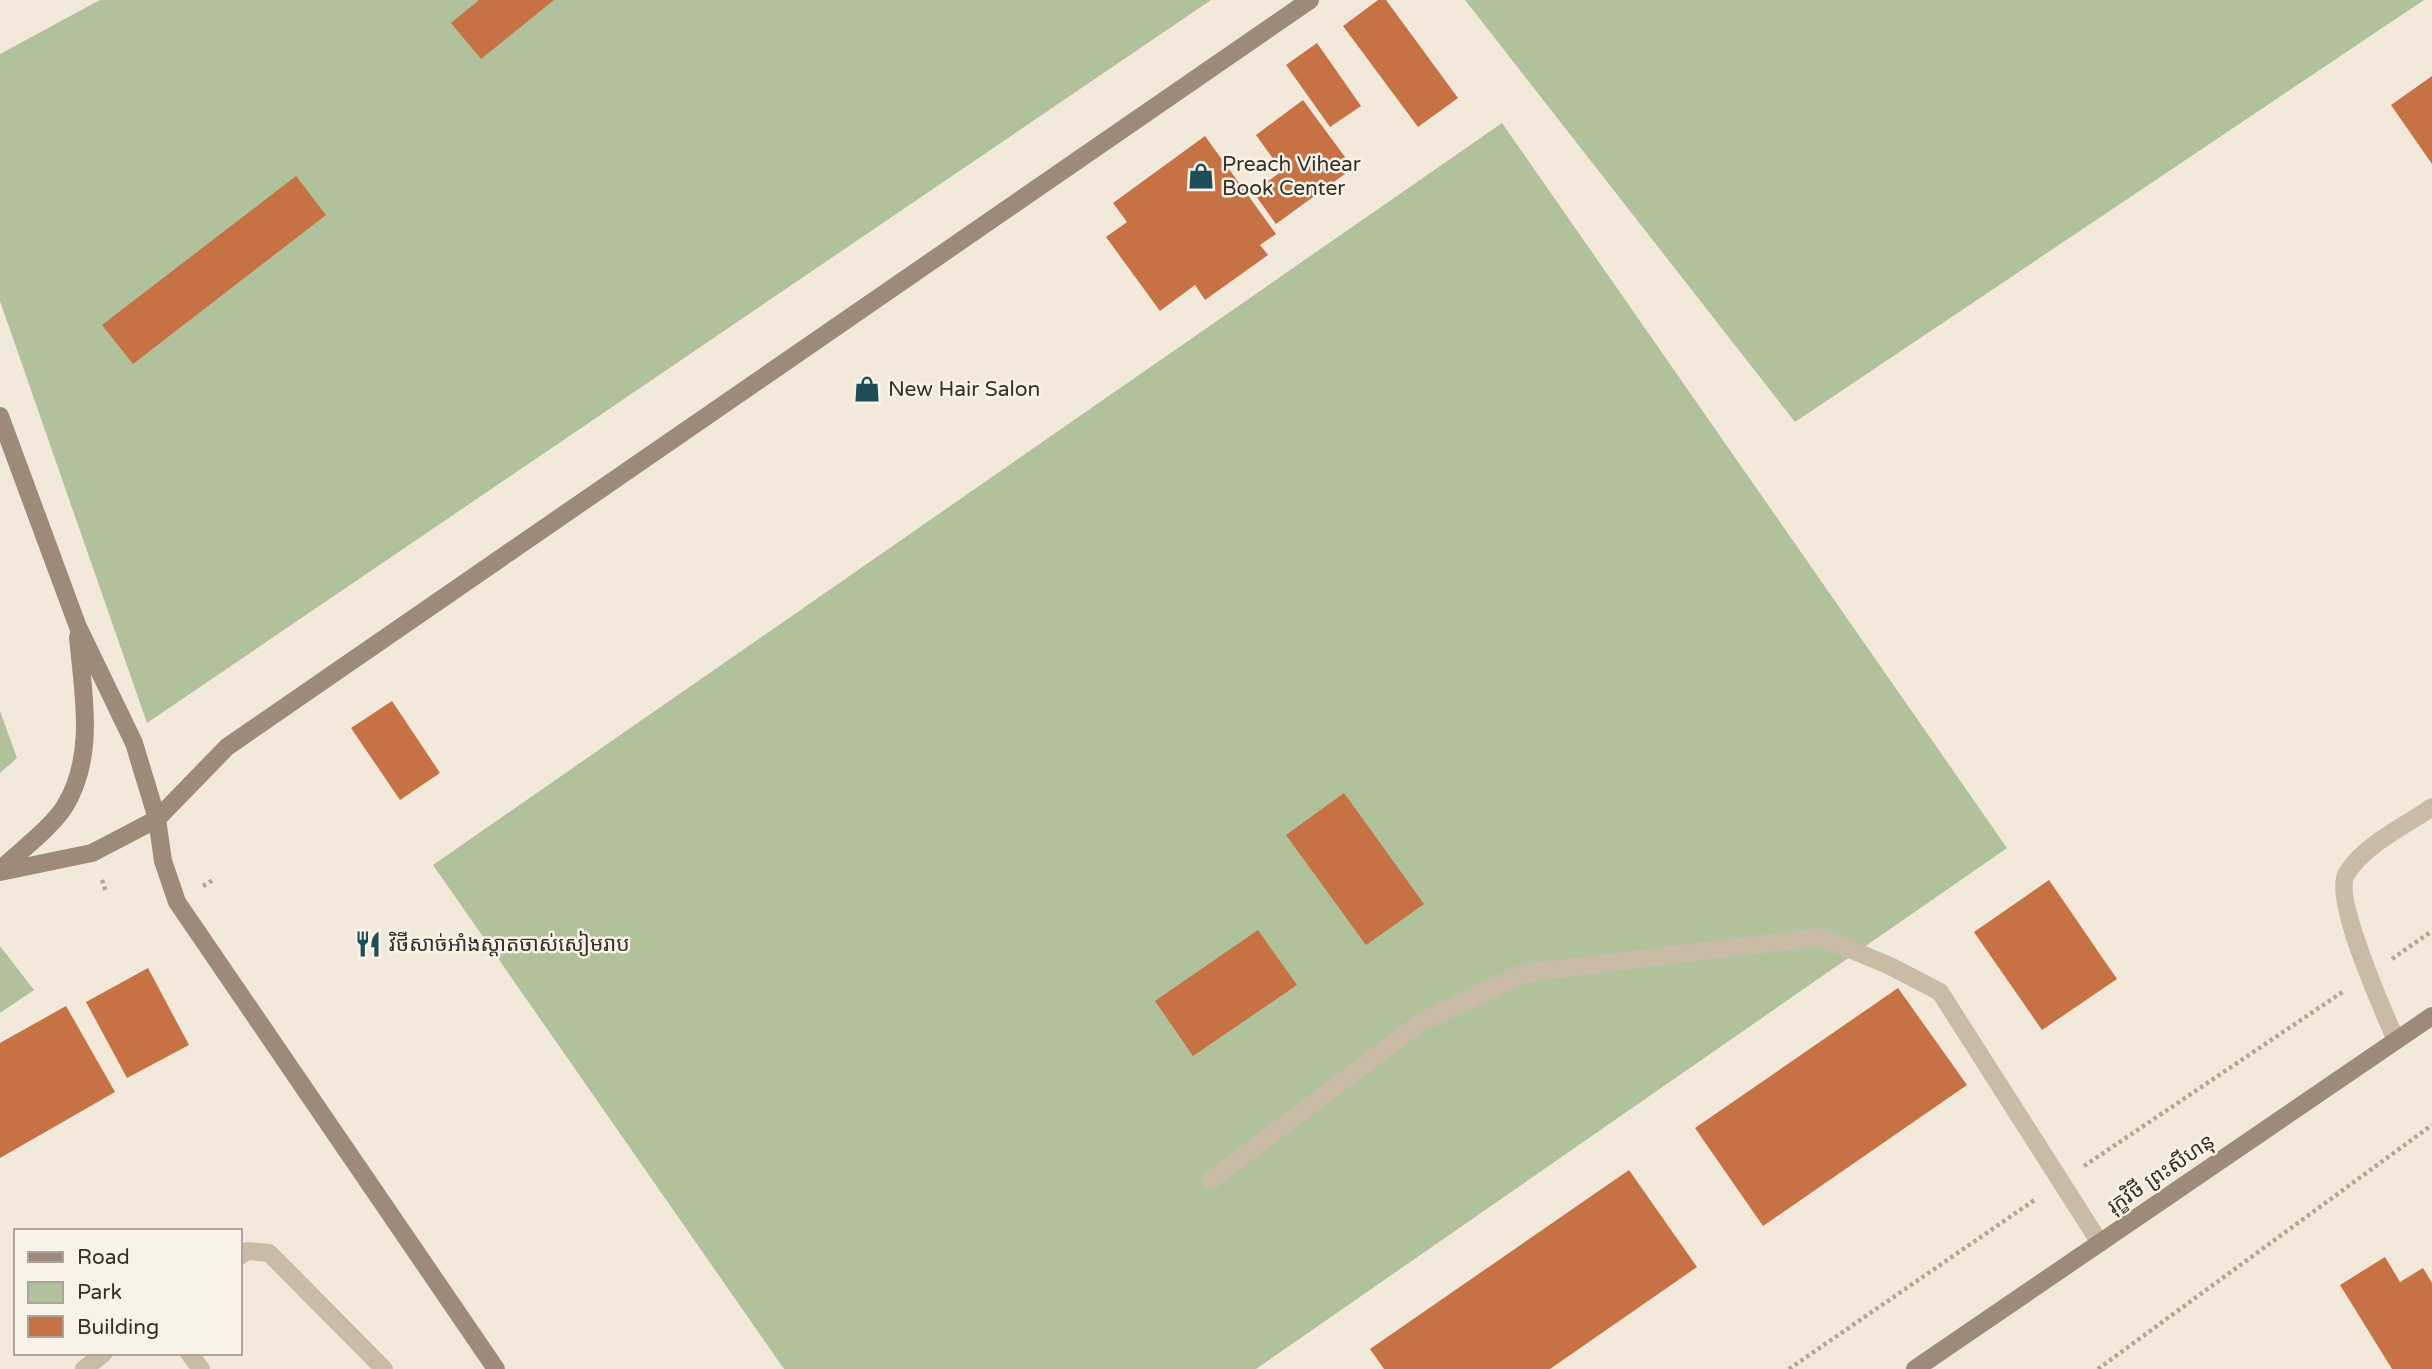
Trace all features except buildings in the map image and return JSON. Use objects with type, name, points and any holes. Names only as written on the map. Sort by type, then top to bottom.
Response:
[{"type":"main road","points":[[0,871],[92,853],[158,818],[227,747],[1310,0]]},
{"type":"main road","points":[[0,415],[78,627],[134,743],[158,818],[163,861],[177,902],[496,1369]]},
{"type":"main road","points":[[0,871],[64,807],[85,760],[78,627]]},
{"type":"main road","name":"រុក្ខវិថី ព្រះសីហនុ","points":[[1915,1369],[2432,1016]]},
{"type":"lane","points":[[2396,1041],[2347,914],[2343,891],[2345,875],[2361,856],[2432,807]]},
{"type":"lane","points":[[1211,1180],[1421,1022],[1525,973],[1821,937],[1890,966],[1940,992],[2100,1243]]},
{"type":"lane","points":[[242,1255],[247,1251],[269,1253],[384,1369]]},
{"type":"lane","points":[[84,1369],[102,1355]]},
{"type":"path","points":[[1789,1369],[2432,931]]},
{"type":"path","points":[[2098,1369],[2432,1125]]},
{"type":"green space","points":[[100,0],[1211,0],[147,723],[0,301],[0,54]]},
{"type":"green space","points":[[1465,0],[2424,0],[1795,422]]},
{"type":"green space","points":[[1502,123],[2007,848],[1256,1369],[784,1369],[433,865]]},
{"type":"green space","points":[[0,711],[17,758],[0,773]]},
{"type":"green space","points":[[0,946],[34,990],[0,1013]]},
{"type":"place","name":"Preach Vihear Book Center","points":[[1201,176]]},
{"type":"place","name":"New Hair Salon","points":[[867,389]]},
{"type":"place","name":"វិថីសាច់អាំងស្តាតចាស់សៀមរាប","points":[[368,944]]}]
